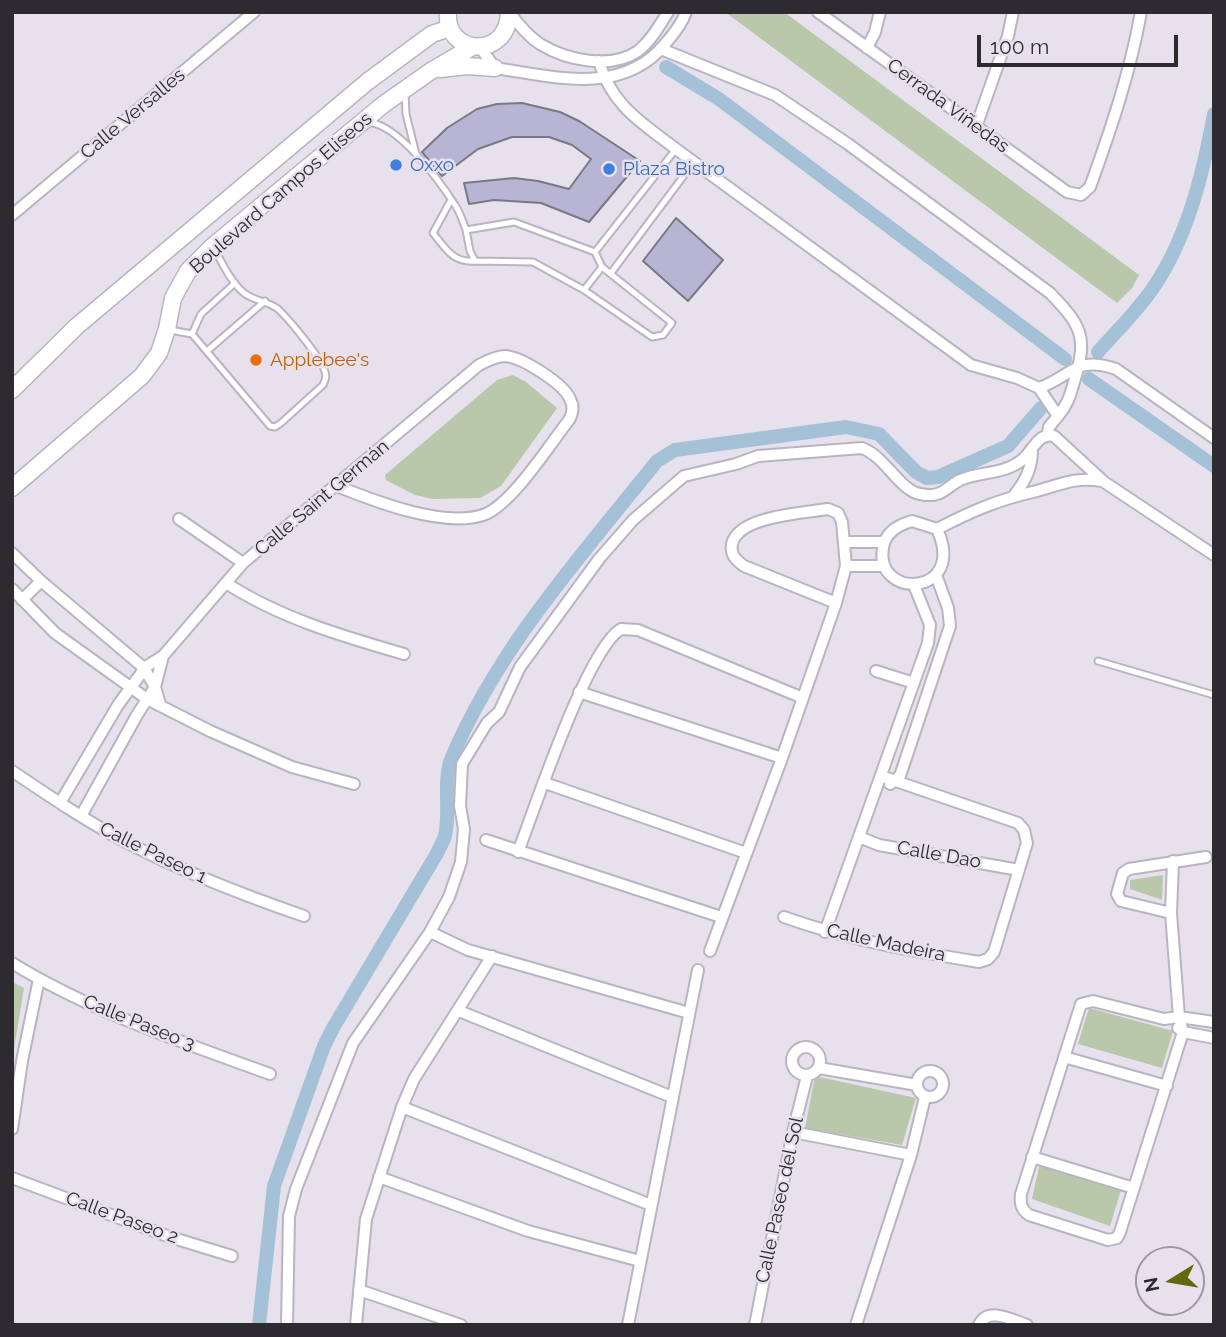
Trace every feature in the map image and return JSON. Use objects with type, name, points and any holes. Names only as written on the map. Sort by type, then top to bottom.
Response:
[{"type":"main road","name":"Boulevard Campos Eliseos","points":[[12,488],[142,376],[159,353],[173,298],[180,282],[214,246],[405,88],[476,47],[499,40],[505,32],[509,13]]},
{"type":"main road","name":"Boulevard Campos Eliseos","points":[[12,390],[77,326],[367,82],[449,20]]},
{"type":"main road","points":[[449,20],[455,37],[476,47]]},
{"type":"main road","points":[[431,71],[467,66],[495,68]]},
{"type":"street","name":"Calle Versalles","points":[[12,215],[254,12]]},
{"type":"street","points":[[509,13],[538,43],[558,53],[599,61],[638,51],[650,39],[668,12]]},
{"type":"street","name":"Cerrada Viñedas","points":[[818,12],[1067,192],[1081,195],[1090,187],[1117,112],[1135,44],[1140,12]]},
{"type":"street","points":[[867,48],[880,12]]},
{"type":"street","points":[[976,127],[1008,36],[1013,12]]},
{"type":"street","points":[[476,47],[495,68],[558,79],[604,78],[646,62],[661,49],[682,14]]},
{"type":"street","points":[[661,49],[775,94],[848,144],[1051,293],[1072,315],[1082,337],[1080,365],[1069,404],[1049,427],[1048,434]]},
{"type":"street","points":[[599,61],[604,78],[614,96],[631,114],[676,149],[971,365],[1017,378],[1039,388],[1058,416]]},
{"type":"street","name":"Calle Saint Germán","points":[[60,803],[144,668],[163,656],[243,564],[479,365],[496,357],[513,357],[532,365],[566,393],[573,408],[569,420],[512,494],[483,515],[455,518],[401,510],[376,503],[337,486]]},
{"type":"street","points":[[1039,388],[1080,365],[1106,365],[1116,369],[1214,438]]},
{"type":"street","points":[[287,1325],[289,1216],[296,1189],[354,1043],[430,932],[449,897],[461,862],[464,829],[460,806],[462,764],[487,723],[499,712],[520,667],[599,559],[633,520],[684,476],[758,456],[862,448],[874,453],[909,489],[923,495],[933,495],[961,480],[1013,466],[1041,437],[1048,434],[1054,436],[1104,482],[1214,555]]},
{"type":"street","points":[[1014,494],[1029,472],[1032,449]]},
{"type":"street","points":[[937,529],[945,552],[943,564],[936,575],[926,582],[914,585],[902,583],[892,576],[884,566],[882,554],[890,531],[900,524],[912,521],[937,529],[1014,494],[1035,492],[1074,479],[1104,482]]},
{"type":"street","points":[[710,951],[782,758],[836,603],[845,566],[842,522],[838,513],[828,509],[754,522],[741,528],[731,549],[735,560],[836,603]]},
{"type":"street","points":[[179,519],[243,564]]},
{"type":"street","points":[[845,542],[884,542]]},
{"type":"street","points":[[15,560],[144,668],[155,687],[160,704]]},
{"type":"street","points":[[845,566],[884,566]]},
{"type":"street","points":[[876,792],[900,776],[950,626],[948,608],[936,575]]},
{"type":"street","points":[[22,600],[41,581]]},
{"type":"street","points":[[226,583],[255,602],[302,622],[404,654]]},
{"type":"street","points":[[825,932],[928,643],[930,625],[914,585]]},
{"type":"street","points":[[12,589],[55,633],[147,699],[210,731],[292,767],[354,785]]},
{"type":"street","points":[[518,852],[579,692],[614,634],[630,628],[803,698]]},
{"type":"street","name":"Calle Saint Germán","points":[[81,816],[155,687],[163,656]]},
{"type":"street","points":[[876,671],[914,683]]},
{"type":"street","points":[[579,692],[782,758]]},
{"type":"street","name":"Calle Paseo 1","points":[[12,771],[126,842],[237,892],[304,916]]},
{"type":"street","points":[[881,776],[1018,823],[1024,830],[1027,843],[1019,870]]},
{"type":"street","points":[[545,783],[746,853]]},
{"type":"street","name":"Calle Dao","points":[[859,837],[879,845],[1019,870]]},
{"type":"street","points":[[486,840],[721,917]]},
{"type":"street","points":[[1171,914],[1121,901],[1117,894],[1125,870],[1206,857]]},
{"type":"street","points":[[1173,861],[1171,914],[1179,1017],[1183,1032],[1117,1238],[1108,1240],[1029,1215],[1023,1210],[1020,1203],[1021,1194],[1081,1004],[1093,1001],[1164,1019],[1183,1032],[1214,1038]]},
{"type":"street","name":"Calle Madeira","points":[[784,917],[825,932],[880,946],[979,962],[994,953],[1019,870]]},
{"type":"street","points":[[430,932],[468,950],[689,1013]]},
{"type":"street","points":[[356,1325],[366,1219],[402,1107],[414,1079],[492,956]]},
{"type":"street","name":"Calle Paseo 3","points":[[12,963],[39,979],[121,1018],[270,1074]]},
{"type":"street","points":[[628,1325],[698,970]]},
{"type":"street","points":[[12,1129],[22,1061],[39,979]]},
{"type":"street","points":[[459,1010],[672,1097]]},
{"type":"street","points":[[1164,1019],[1179,1017],[1214,1022]]},
{"type":"street","points":[[819,1068],[820,1058],[815,1051],[807,1047],[798,1050],[792,1057],[792,1066],[798,1073],[807,1076],[819,1068],[917,1085]]},
{"type":"street","points":[[1064,1057],[1167,1086]]},
{"type":"street","points":[[933,1071],[941,1076],[943,1084],[940,1093],[925,1097],[919,1091],[918,1078],[924,1072],[933,1071]]},
{"type":"street","name":"Calle Paseo del Sol","points":[[755,1325],[793,1132],[807,1076]]},
{"type":"street","points":[[856,1325],[911,1155],[925,1097]]},
{"type":"street","points":[[402,1107],[651,1205]]},
{"type":"street","points":[[793,1132],[911,1155]]},
{"type":"street","points":[[1032,1157],[1134,1188]]},
{"type":"street","points":[[379,1177],[528,1231],[640,1261]]},
{"type":"street","name":"Calle Paseo 2","points":[[12,1178],[170,1237],[232,1255]]},
{"type":"street","points":[[359,1290],[461,1325]]},
{"type":"street","points":[[979,1325],[985,1317],[994,1314],[1027,1325]]},
{"type":"lane","points":[[405,88],[407,114],[416,154]]},
{"type":"lane","points":[[363,122],[382,126],[416,154],[451,200],[466,230],[475,261]]},
{"type":"lane","points":[[595,253],[676,149]]},
{"type":"lane","points":[[611,273],[694,162]]},
{"type":"lane","points":[[451,200],[433,233],[451,256],[458,260],[533,261],[584,290],[652,337],[663,335],[672,323],[602,267],[595,253],[514,222],[466,230]]},
{"type":"lane","points":[[167,329],[192,334],[266,423],[275,427],[323,385],[326,379],[325,371],[319,359],[278,309],[246,295],[235,283],[214,246]]},
{"type":"lane","points":[[584,290],[602,267]]},
{"type":"lane","points":[[192,334],[201,314],[235,283]]},
{"type":"lane","points":[[206,351],[265,302]]},
{"type":"lane","points":[[1098,661],[1214,695]]},
{"type":"green space","points":[[725,12],[784,12],[1139,275],[1132,288],[1117,303]]},
{"type":"green space","points":[[513,375],[526,382],[557,408],[501,486],[480,498],[432,499],[415,495],[386,480],[385,475],[497,380]]},
{"type":"green space","points":[[1163,875],[1162,900],[1130,889],[1130,880]]},
{"type":"green space","points":[[12,982],[24,988],[12,1061]]},
{"type":"green space","points":[[1089,1008],[1173,1031],[1162,1068],[1078,1044]]},
{"type":"green space","points":[[815,1076],[916,1098],[902,1145],[805,1128]]},
{"type":"green space","points":[[1040,1163],[1121,1190],[1110,1226],[1032,1199]]},
{"type":"building","name":"Plaza Bistro","points":[[522,103],[560,112],[579,121],[640,161],[589,222],[541,203],[494,200],[469,204],[464,183],[514,178],[569,189],[591,159],[572,145],[549,137],[512,137],[478,149],[442,176],[422,152],[447,128],[477,109],[497,104]]},
{"type":"building","points":[[676,218],[723,260],[688,301],[643,261]]},
{"type":"waterway","points":[[666,67],[719,99],[1065,359]]},
{"type":"waterway","points":[[1098,352],[1145,299],[1164,271],[1192,206],[1214,114]]},
{"type":"waterway","points":[[1089,379],[1214,466]]},
{"type":"waterway","points":[[259,1325],[274,1186],[324,1046],[444,838],[447,826],[448,776],[452,757],[472,716],[518,639],[572,566],[657,461],[675,450],[846,427],[879,434],[916,472],[927,478],[938,477],[1008,446],[1041,408]]},
{"type":"place","name":"Oxxo","points":[[396,165]]},
{"type":"place","name":"Plaza Bistro","points":[[609,169]]},
{"type":"place","name":"Applebee's","points":[[256,360]]}]
